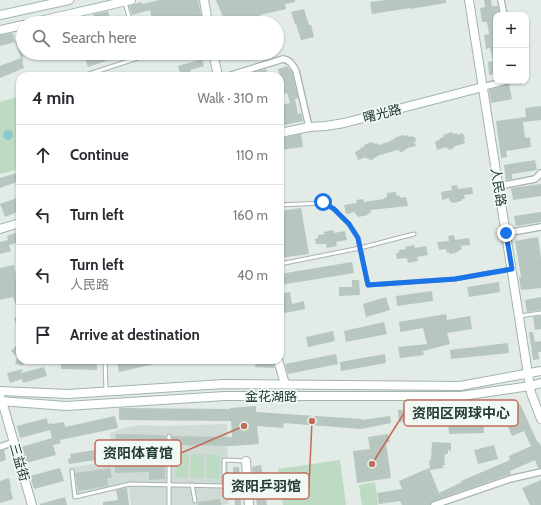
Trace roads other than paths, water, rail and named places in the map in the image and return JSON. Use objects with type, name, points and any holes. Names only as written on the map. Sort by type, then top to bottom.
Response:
[{"type":"main road","points":[[0,15],[69,0]]},
{"type":"main road","points":[[204,0],[207,16]]},
{"type":"main road","name":"人民路","points":[[469,0],[531,393],[541,419]]},
{"type":"main road","points":[[62,16],[128,1]]},
{"type":"main road","points":[[0,30],[16,27]]},
{"type":"main road","points":[[215,60],[217,72]]},
{"type":"main road","name":"曙光路","points":[[284,132],[309,127],[344,123],[483,87]]},
{"type":"main road","points":[[0,229],[16,224]]},
{"type":"main road","points":[[279,364],[285,384]]},
{"type":"main road","points":[[0,391],[68,394],[224,384],[460,386],[541,371]]},
{"type":"main road","name":"金花湖路","points":[[1,399],[66,406],[225,396],[461,396],[541,383]]},
{"type":"main road","name":"三益街","points":[[1,399],[32,505]]},
{"type":"main road","points":[[246,461],[249,505]]},
{"type":"street","points":[[501,0],[503,12]]},
{"type":"street","points":[[284,59],[288,60],[296,71],[309,127]]},
{"type":"street","points":[[241,72],[280,60]]},
{"type":"street","points":[[483,87],[495,84]]},
{"type":"street","points":[[499,186],[534,179],[541,173]]},
{"type":"street","points":[[506,233],[541,227]]},
{"type":"street","points":[[0,447],[14,442]]},
{"type":"street","points":[[434,505],[510,479],[541,472]]},
{"type":"lane","points":[[128,1],[129,16]]},
{"type":"lane","points":[[96,72],[135,60]]},
{"type":"lane","points":[[284,205],[323,202],[334,209],[349,224],[358,238],[368,285],[455,279],[512,269]]},
{"type":"lane","points":[[284,263],[360,248],[414,234]]},
{"type":"lane","points":[[519,316],[541,313]]},
{"type":"lane","points":[[105,364],[106,392]]},
{"type":"lane","points":[[169,436],[169,505]]},
{"type":"lane","points":[[156,458],[169,459]]},
{"type":"lane","points":[[72,471],[75,497],[130,484],[224,486],[224,460],[246,461]]},
{"type":"lane","points":[[192,485],[195,501]]},
{"type":"water","points":[[8,130],[13,135],[8,140],[3,135]]},
{"type":"place","name":"资阳乒羽馆","points":[[312,421]]},
{"type":"place","name":"资阳体育馆","points":[[244,426]]},
{"type":"place","name":"资阳区网球中心","points":[[372,464]]}]
